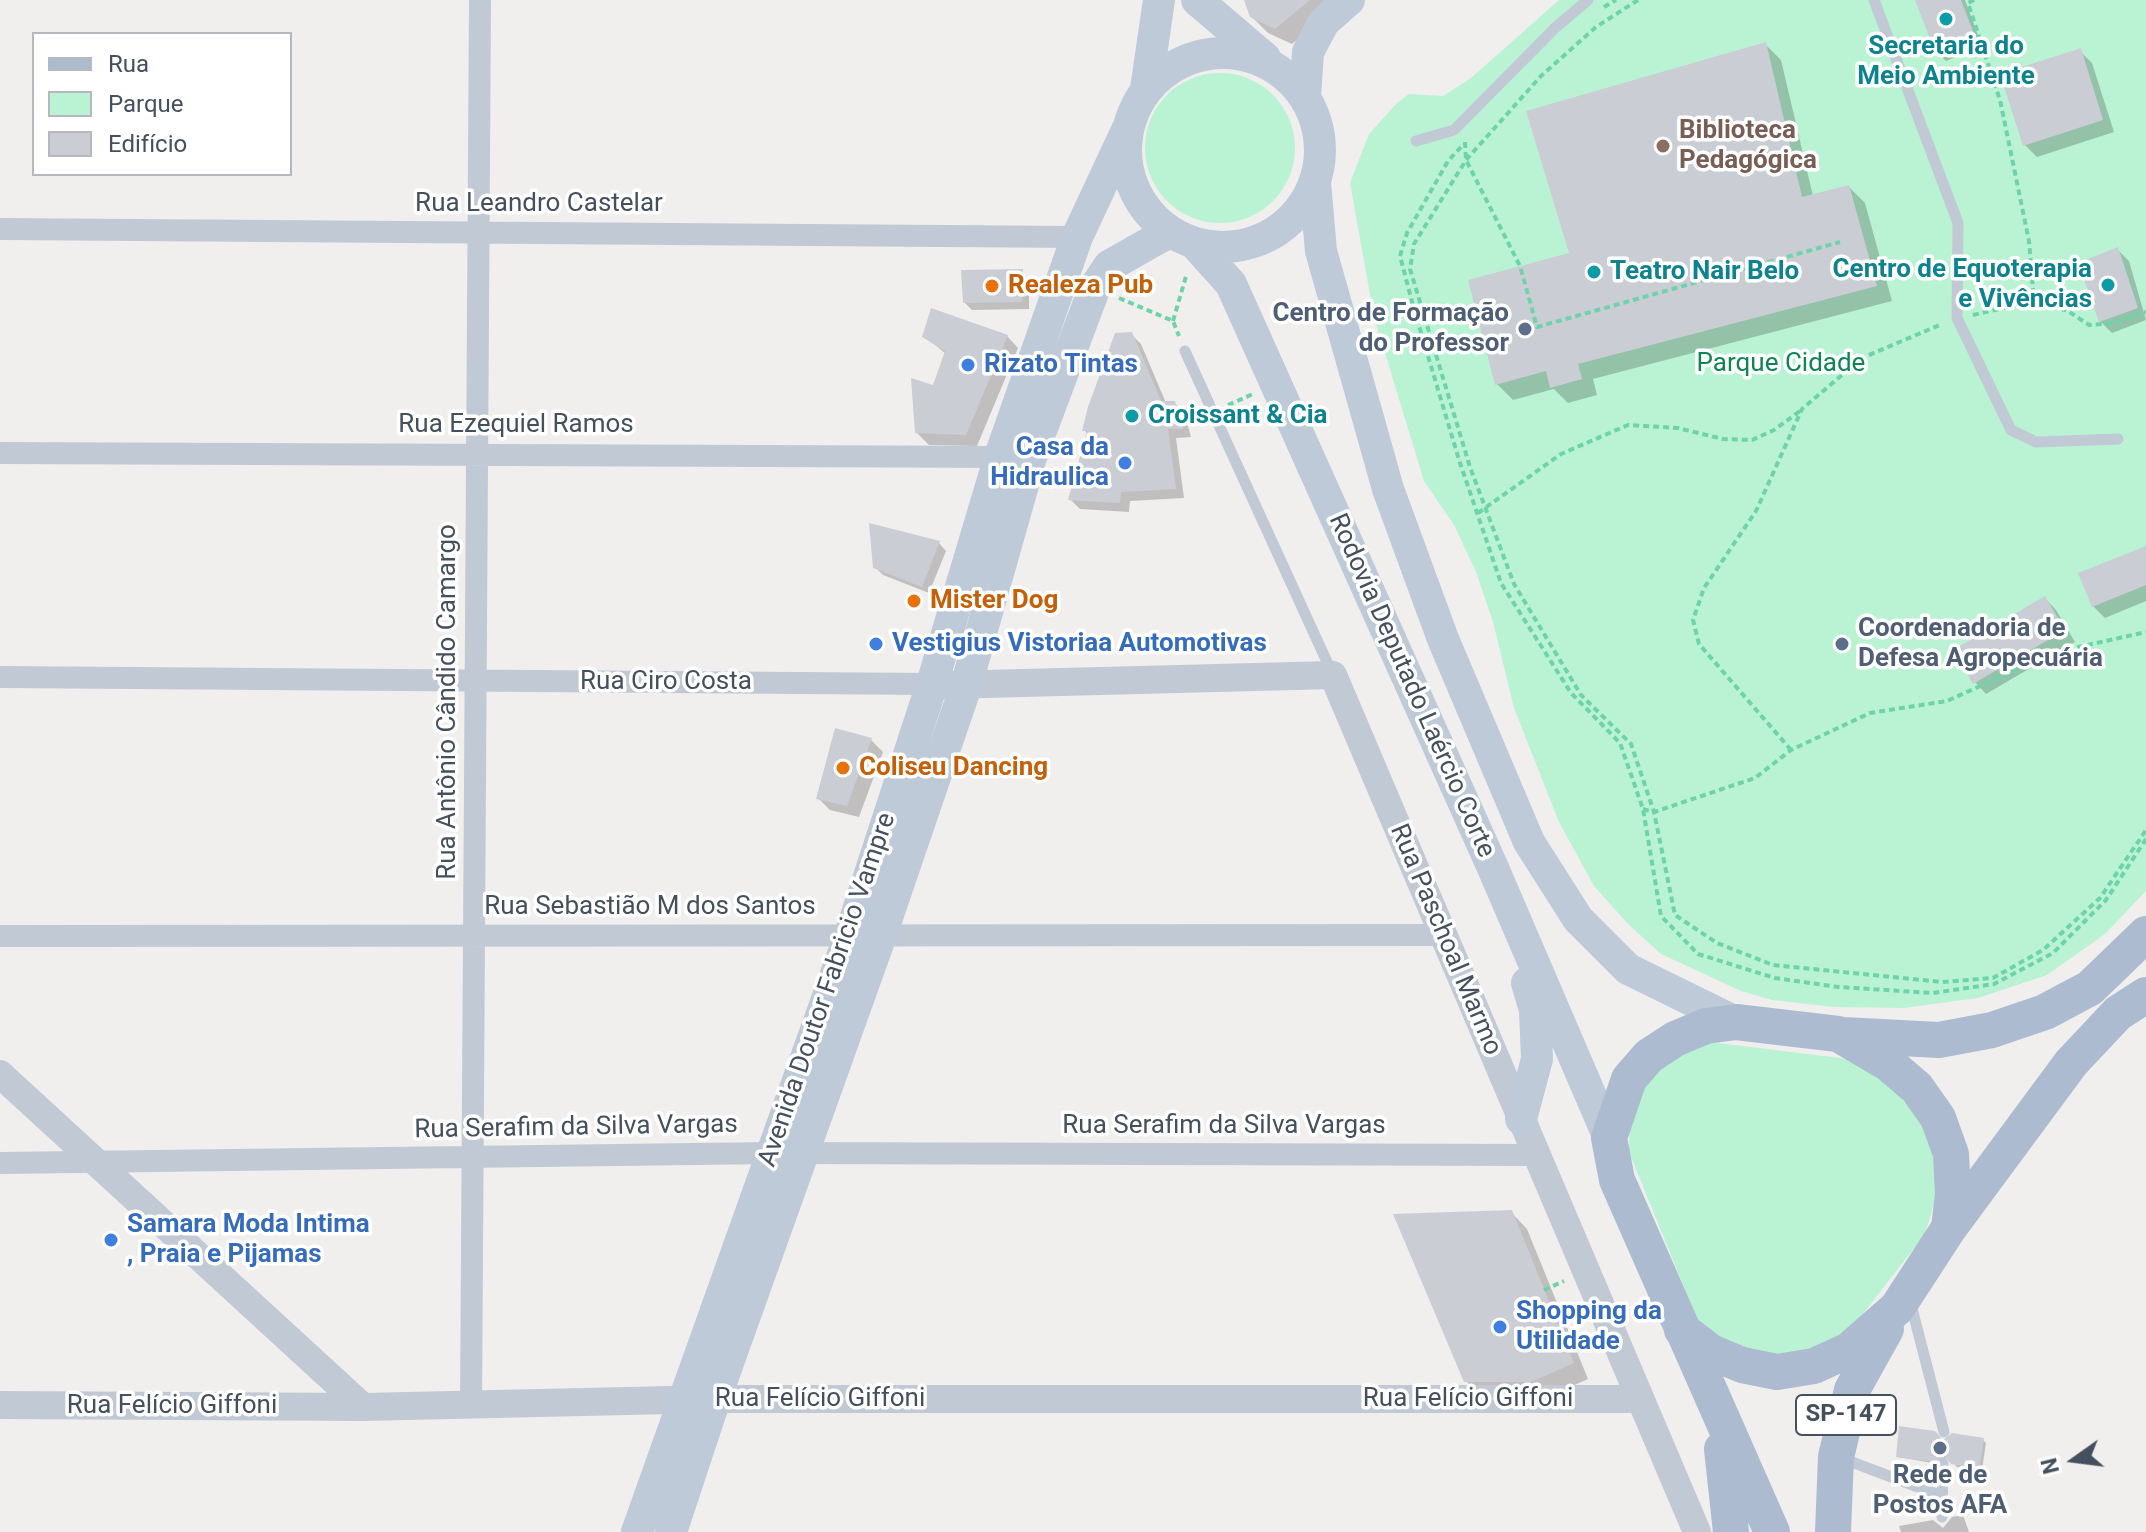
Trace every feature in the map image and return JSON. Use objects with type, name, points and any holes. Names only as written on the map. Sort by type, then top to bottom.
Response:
[{"type":"main road","points":[[1160,3],[1146,89],[1127,130],[1126,159],[1133,187],[1147,212],[1182,238],[1225,248],[1254,243],[1280,230],[1301,209],[1315,183],[1320,154],[1317,124],[1305,97],[1277,68],[1197,0]]},
{"type":"main road","points":[[1305,97],[1308,52],[1324,22],[1349,0]]},
{"type":"main road","points":[[1146,89],[1168,69],[1193,56],[1222,52],[1250,56],[1277,68]]},
{"type":"main road","name":"Avenida Doutor Fabricio Vampre","points":[[671,1532],[715,1399],[788,1153],[866,935],[966,686],[1015,457],[1077,237],[1127,130]]},
{"type":"main road","name":"Rodovia Deputado Laércio Corte","points":[[1315,183],[1321,251],[1388,489],[1443,639],[1529,842],[1578,919],[1628,969],[1736,1022]]},
{"type":"main road","name":"Avenida Doutor Fabricio Vampre","points":[[866,935],[932,684],[1015,457],[1095,287],[1117,260],[1182,238]]},
{"type":"main road","name":"Rodovia Deputado Laércio Corte","points":[[1182,238],[1231,284],[1493,868],[1609,1138]]},
{"type":"main road","points":[[1493,868],[1535,1010],[1537,1059],[1521,1119]]},
{"type":"main road","points":[[1772,1532],[1617,1180],[1609,1138],[1629,1079],[1649,1056],[1685,1034],[1706,1026],[1736,1022],[1838,1034],[1939,1040],[1992,1030],[2045,1012],[2090,988],[2146,934]]},
{"type":"main road","points":[[1682,1330],[1711,1352],[1742,1365],[1777,1372],[1814,1366],[1849,1350],[1902,1300],[1949,1228],[2071,1063],[2118,1013],[2146,995]]},
{"type":"main road","points":[[1838,1034],[1898,1072],[1917,1088],[1938,1118],[1951,1154],[1953,1194],[1949,1228]]},
{"type":"main road","name":"Avenida Doutor Fabricio Vampre","points":[[637,1532],[683,1399],[788,1153]]},
{"type":"main road","name":"SP-147","points":[[1833,1532],[1836,1457],[1852,1390],[1902,1300]]},
{"type":"main road","points":[[1716,1408],[1731,1532]]},
{"type":"street","name":"Rua Antônio Cândido Camargo","points":[[471,1405],[480,0]]},
{"type":"street","name":"Rua Leandro Castelar","points":[[0,229],[1077,237]]},
{"type":"street","name":"Rua Ezequiel Ramos","points":[[0,453],[1015,457]]},
{"type":"street","name":"Rua Ciro Costa","points":[[0,677],[966,686],[1333,675]]},
{"type":"street","name":"Rua Paschoal Marmo","points":[[1333,675],[1697,1532]]},
{"type":"street","name":"Rua Sebastião M dos Santos","points":[[0,936],[1443,935]]},
{"type":"street","points":[[0,1074],[363,1407]]},
{"type":"street","name":"Rua Serafim da Silva Vargas","points":[[0,1163],[99,1165],[788,1153],[1537,1155]]},
{"type":"street","name":"Rua Felício Giffoni","points":[[0,1405],[363,1407],[683,1399],[1640,1399]]},
{"type":"lane","points":[[1416,141],[1454,130],[1556,27],[1588,0]]},
{"type":"lane","points":[[1874,0],[1958,223],[1957,318],[2011,430],[2036,442],[2118,439]]},
{"type":"lane","name":"Rua Paschoal Marmo","points":[[1185,351],[1333,675]]},
{"type":"lane","points":[[1902,1300],[1944,1432]]},
{"type":"lane","points":[[1836,1457],[1942,1496]]},
{"type":"lane","points":[[1942,1517],[1943,1463]]},
{"type":"path","points":[[1594,14],[1616,0]]},
{"type":"path","points":[[1638,0],[1596,27],[1541,76],[1466,160],[1414,244],[1410,269],[1486,510],[1514,584],[1581,695],[1631,744],[1654,812],[1675,915],[1717,943],[1773,965],[1942,982],[1993,978],[2043,950],[2100,898],[2146,830]]},
{"type":"path","points":[[1974,0],[1967,1],[2000,100],[2029,241],[2034,301]]},
{"type":"path","points":[[1475,132],[1448,161],[1407,233],[1400,256],[1501,583],[1571,693],[1620,743],[1643,809],[1661,916],[1698,954],[1775,978],[1838,987],[1933,993],[1994,984],[2053,953],[2106,900],[2146,839]]},
{"type":"path","points":[[1465,142],[1466,160],[1520,266],[1537,327],[1840,242]]},
{"type":"path","points":[[1182,238],[1173,321],[1185,351]]},
{"type":"path","points":[[1095,287],[1173,321]]},
{"type":"path","points":[[1478,513],[1561,454],[1628,425],[1678,428],[1723,439],[1752,440],[1774,430],[1862,358],[1957,318],[2034,301],[2068,311],[2089,325],[2112,323],[2146,312]]},
{"type":"path","points":[[1211,413],[1274,385]]},
{"type":"path","points":[[1791,750],[1699,644],[1693,620],[1704,588],[1756,511],[1802,409]]},
{"type":"path","points":[[1643,809],[1654,812],[1755,778],[1791,750],[1870,713],[1947,701],[2056,652],[2145,634]]},
{"type":"green space","name":"Parque Cidade","points":[[1559,0],[2146,0],[2146,891],[2105,934],[2047,975],[1978,998],[1903,1008],[1834,1007],[1772,1000],[1741,991],[1661,954],[1628,924],[1594,886],[1559,822],[1514,708],[1493,622],[1476,572],[1454,525],[1424,481],[1374,317],[1350,183],[1369,134],[1397,103],[1409,94],[1443,96],[1471,78]]},
{"type":"green space","points":[[1220,73],[1249,79],[1273,95],[1289,119],[1295,148],[1289,177],[1273,201],[1249,217],[1220,223],[1191,217],[1167,201],[1151,177],[1145,148],[1151,119],[1167,95],[1191,79]]},
{"type":"green space","points":[[1709,1042],[1841,1058],[1873,1068],[1929,1122],[1938,1190],[1925,1234],[1842,1341],[1775,1359],[1720,1341],[1697,1319],[1629,1152],[1630,1114],[1656,1067]]},
{"type":"building","points":[[1244,0],[1310,0],[1275,29],[1250,17]]},
{"type":"building","name":"Secretaria do Meio Ambiente","points":[[1915,0],[1961,0],[1976,39],[1936,54]]},
{"type":"building","points":[[1766,42],[1802,197],[1849,185],[1877,286],[1578,364],[1582,379],[1550,388],[1546,371],[1495,385],[1468,280],[1569,253],[1526,111]]},
{"type":"building","points":[[2081,48],[2103,120],[2023,146],[2000,74]]},
{"type":"building","name":"Centro de Equoterapia e Vivências","points":[[2118,247],[2138,308],[2099,322],[2078,263]]},
{"type":"building","name":"Realeza Pub","points":[[1023,269],[1022,302],[963,303],[961,270]]},
{"type":"building","name":"Rizato Tintas","points":[[931,308],[1008,335],[966,435],[915,433],[911,378],[933,385],[945,351],[922,337]]},
{"type":"building","points":[[1132,332],[1161,401],[1175,401],[1183,429],[1168,429],[1176,489],[1121,492],[1120,503],[1068,500],[1087,431],[1082,431],[1088,407],[1115,333]]},
{"type":"building","points":[[869,523],[940,541],[922,587],[873,568]]},
{"type":"building","points":[[2146,546],[2146,585],[2092,607],[2078,573]]},
{"type":"building","points":[[2045,596],[2065,630],[1973,684],[1953,650]]},
{"type":"building","name":"Coliseu Dancing","points":[[835,728],[872,738],[847,806],[816,799]]},
{"type":"building","name":"Shopping da Utilidade","points":[[1512,1210],[1574,1363],[1531,1382],[1464,1382],[1393,1214]]},
{"type":"building","name":"Rede de Postos AFA","points":[[1899,1426],[1935,1431],[1943,1440],[1952,1433],[1984,1438],[1979,1468],[1951,1464],[1944,1455],[1935,1462],[1896,1457]]},
{"type":"place","name":"Secretaria do Meio Ambiente","points":[[1946,19]]},
{"type":"place","name":"Biblioteca Pedagógica","points":[[1663,146]]},
{"type":"place","name":"Teatro Nair Belo","points":[[1594,272]]},
{"type":"place","name":"Centro de Equoterapia e Vivências","points":[[2108,285]]},
{"type":"place","name":"Realeza Pub","points":[[992,286]]},
{"type":"place","name":"Centro de Formação do Professor","points":[[1525,329]]},
{"type":"place","name":"Rizato Tintas","points":[[968,365]]},
{"type":"place","name":"Croissant & Cia","points":[[1132,416]]},
{"type":"place","name":"Casa da Hidraulica","points":[[1125,463]]},
{"type":"place","name":"Mister Dog","points":[[914,601]]},
{"type":"place","name":"Vestigius Vistoriaa Automotivas","points":[[876,644]]},
{"type":"place","name":"Coordenadoria de Defesa Agropecuária","points":[[1842,644]]},
{"type":"place","name":"Coliseu Dancing","points":[[843,768]]},
{"type":"place","name":"Samara Moda Intima , Praia e Pijamas","points":[[111,1240]]},
{"type":"place","name":"Shopping da Utilidade","points":[[1500,1327]]},
{"type":"place","name":"Rede de Postos AFA","points":[[1940,1448]]}]
